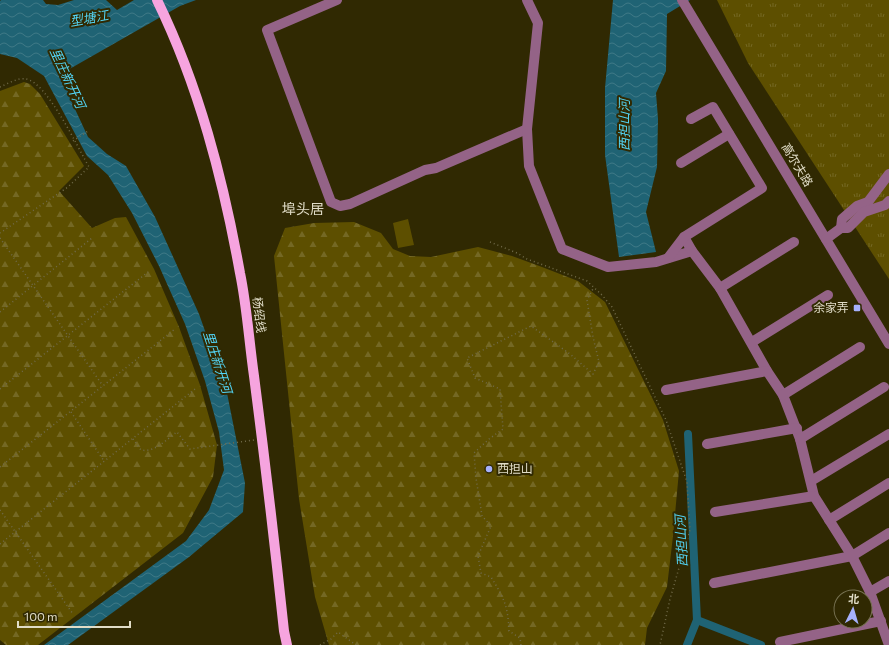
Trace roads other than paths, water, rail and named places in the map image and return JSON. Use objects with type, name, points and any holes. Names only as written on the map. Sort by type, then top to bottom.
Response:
[{"type":"main road","name":"杨绍线","points":[[157,0],[170,26],[193,83],[218,166],[241,273],[284,631],[287,645]]},
{"type":"street","points":[[337,0],[267,30],[331,202],[340,206],[350,204],[425,170],[436,168],[527,129]]},
{"type":"street","points":[[527,0],[538,23],[527,129],[529,166],[562,249],[608,267],[656,262],[692,251]]},
{"type":"street","name":"高尔夫路","points":[[682,0],[889,344]]},
{"type":"street","points":[[668,258],[684,237],[762,188],[713,107],[691,119]]},
{"type":"street","points":[[682,163],[729,134]]},
{"type":"street","points":[[841,228],[842,219],[857,206],[868,202],[889,174]]},
{"type":"street","points":[[826,239],[841,228],[848,228],[864,212],[885,205],[889,201]]},
{"type":"street","points":[[684,237],[692,251],[720,288],[752,342],[767,371],[783,395],[797,428],[814,496],[852,556],[868,589]]},
{"type":"street","points":[[720,288],[794,242]]},
{"type":"street","points":[[752,342],[828,295]]},
{"type":"street","points":[[783,395],[860,348]]},
{"type":"street","points":[[666,390],[767,371]]},
{"type":"street","points":[[800,439],[884,387]]},
{"type":"street","points":[[707,444],[797,428]]},
{"type":"street","points":[[811,481],[889,434]]},
{"type":"street","points":[[829,520],[889,483]]},
{"type":"street","points":[[715,512],[814,496]]},
{"type":"street","points":[[714,583],[852,556],[889,533]]},
{"type":"street","points":[[873,590],[889,581]]},
{"type":"street","points":[[873,601],[880,622],[887,632],[888,645]]},
{"type":"street","points":[[780,642],[880,622]]},
{"type":"water","name":"型塘江","points":[[1,0],[43,0],[46,4],[58,5],[74,0],[106,0],[117,10],[134,0],[196,0],[180,6],[66,71],[68,94],[88,137],[107,154],[126,166],[155,217],[199,314],[227,393],[245,483],[243,512],[189,557],[68,645],[44,645],[186,541],[209,510],[224,470],[219,432],[205,381],[185,324],[159,266],[132,213],[108,175],[87,156],[44,76],[17,58],[0,54]]},
{"type":"water","points":[[613,0],[690,0],[667,14],[666,71],[656,93],[658,119],[657,167],[646,212],[656,252],[619,257],[605,155],[605,88]]},
{"type":"waterway","name":"西担山河","points":[[687,645],[697,620],[688,434]]},
{"type":"waterway","points":[[697,620],[761,645]]},
{"type":"place","name":"余家弄","points":[[857,308]]},
{"type":"place","name":"西担山","points":[[489,469]]},
{"type":"district","name":"埠头居","points":[[303,209]]},
{"type":"water label","name":"里庄新开河","points":[[68,78]]},
{"type":"water label","name":"里庄新开河","points":[[218,362]]}]
